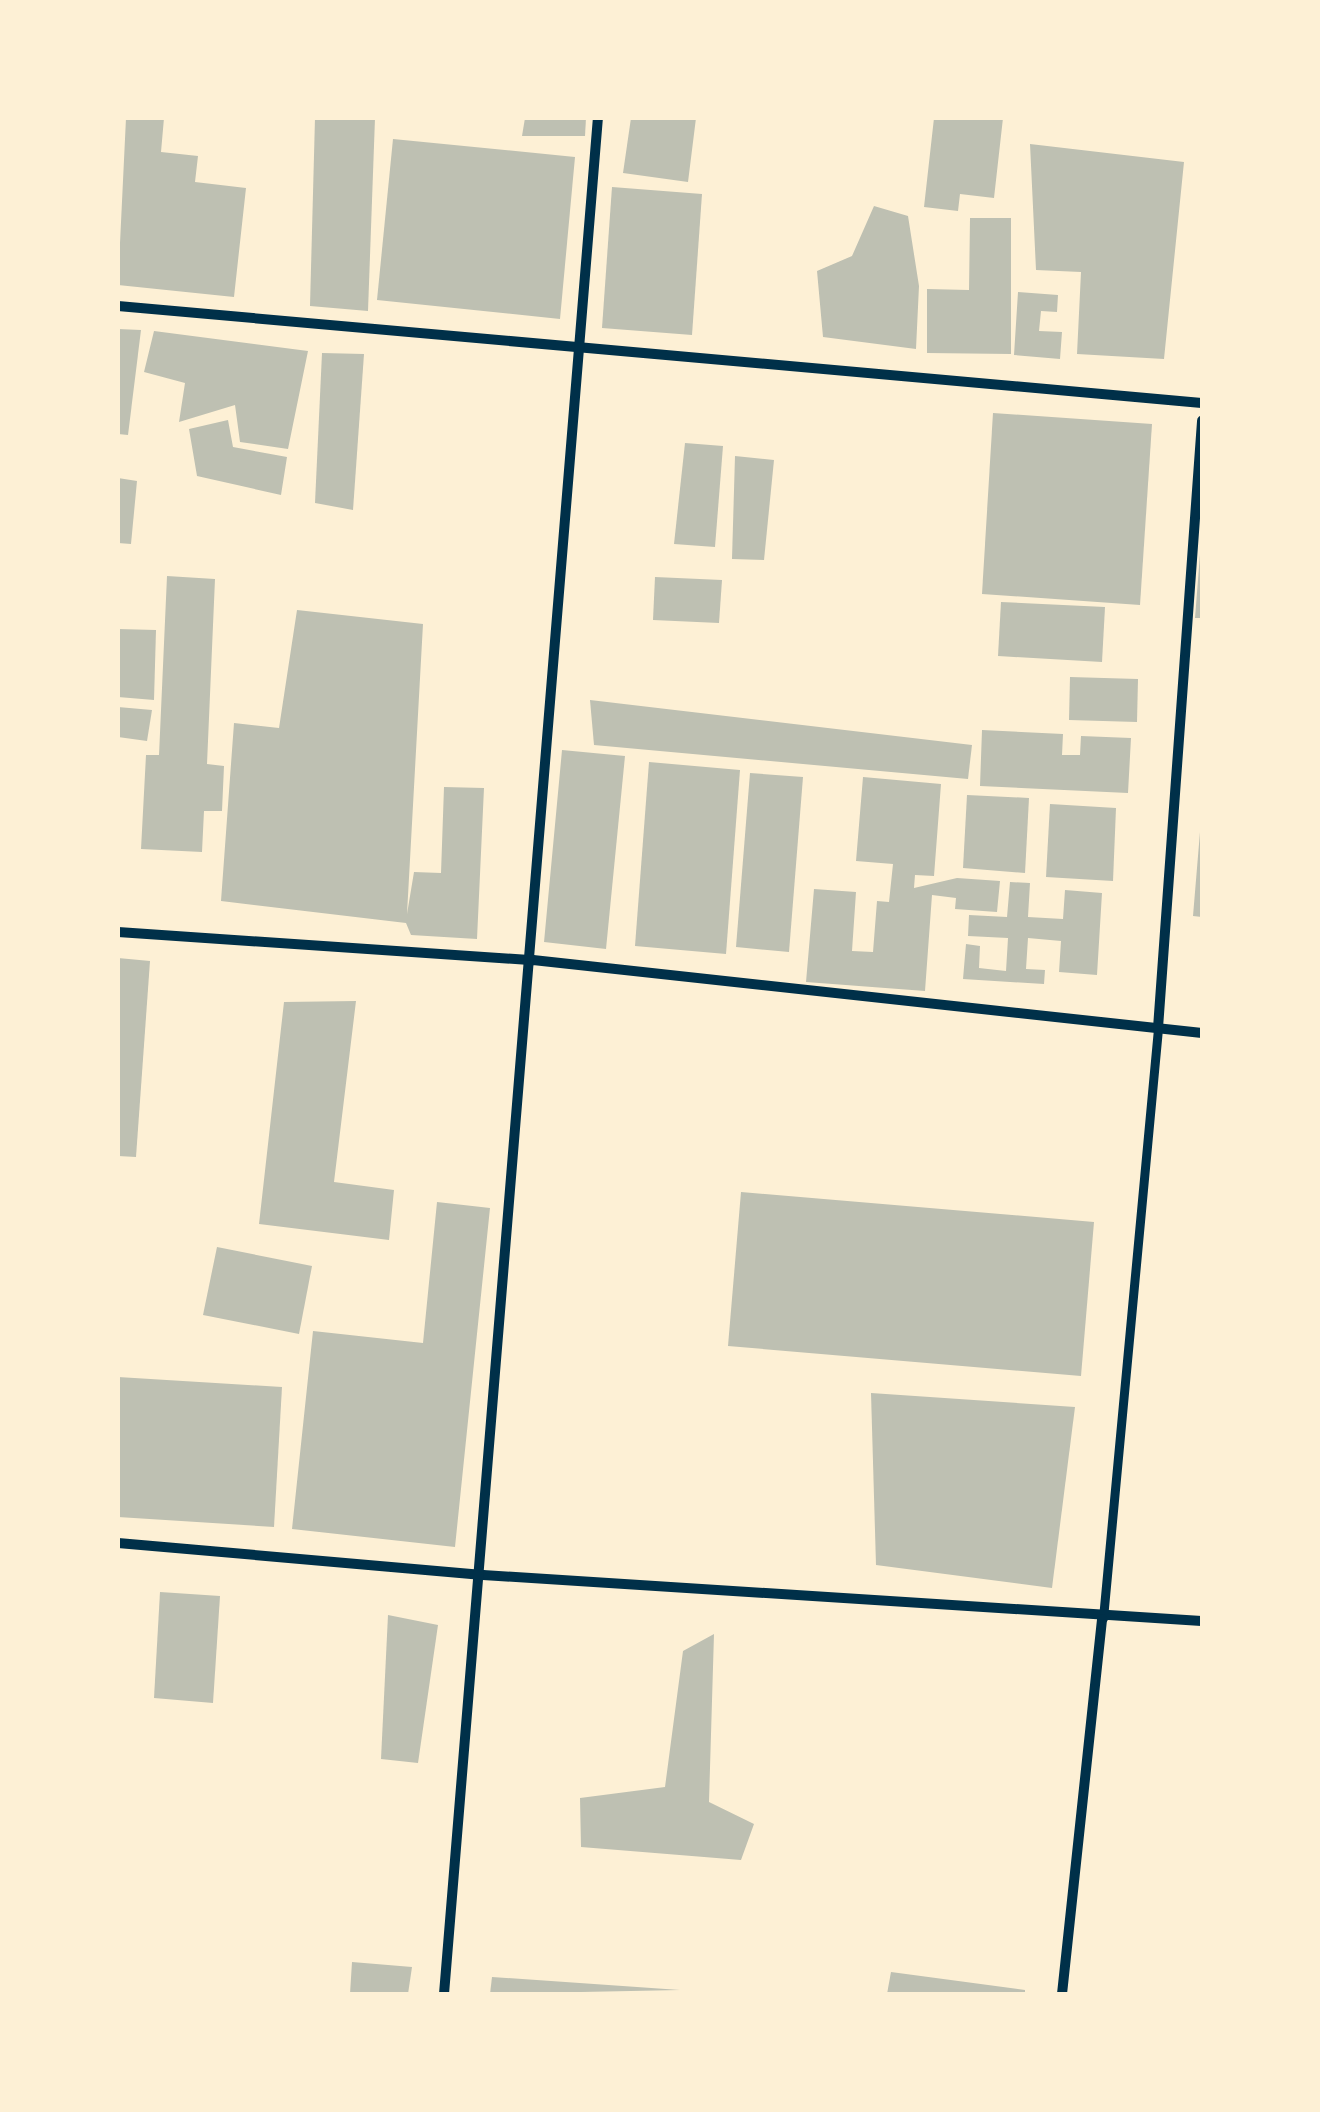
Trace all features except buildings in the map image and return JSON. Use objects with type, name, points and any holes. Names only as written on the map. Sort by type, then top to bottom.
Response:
[{"type":"street","points":[[444,1994],[533,960],[576,347],[598,118]]},
{"type":"street","points":[[118,306],[1202,404]]},
{"type":"street","points":[[1062,1994],[1158,1028],[1202,421]]},
{"type":"street","points":[[118,932],[533,960],[1202,1033]]},
{"type":"street","points":[[118,1543],[482,1575],[1102,1619],[1202,1621]]}]
